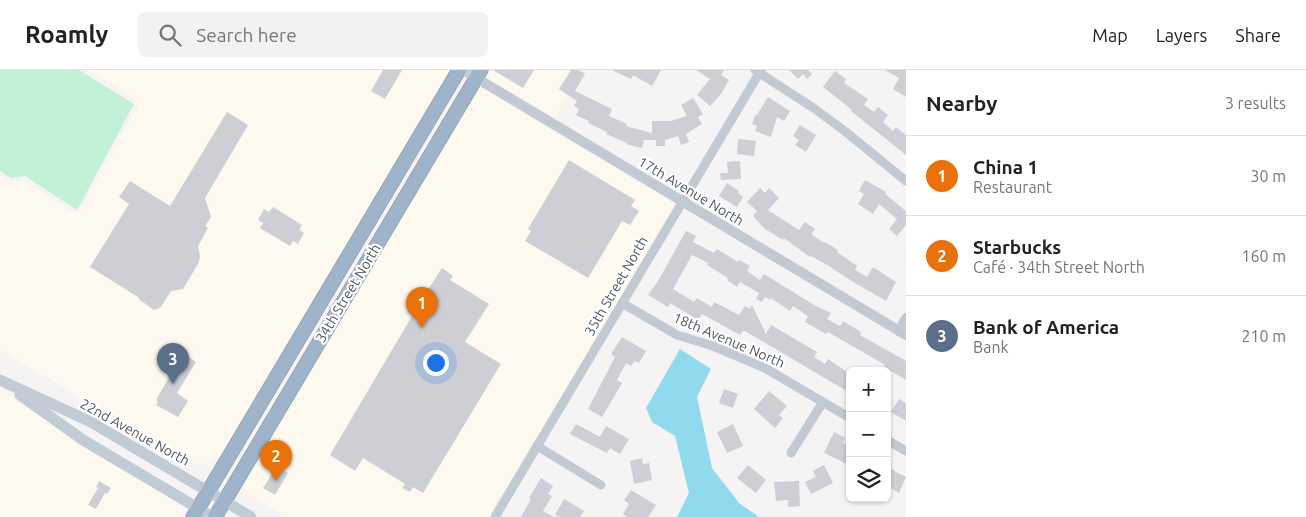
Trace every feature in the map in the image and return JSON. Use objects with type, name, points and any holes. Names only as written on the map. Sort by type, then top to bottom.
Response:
[{"type":"highway","name":"34th Street North","points":[[196,513],[459,70]]},
{"type":"highway","name":"34th Street North","points":[[214,517],[478,74]]},
{"type":"highway","points":[[304,331],[318,344]]},
{"type":"main road","name":"22nd Avenue North","points":[[0,381],[91,422],[251,517]]},
{"type":"main road","name":"22nd Avenue North","points":[[0,381],[83,440],[196,513],[214,517]]},
{"type":"street","name":"17th Avenue North","points":[[463,70],[478,74],[682,201],[902,333]]},
{"type":"street","points":[[758,71],[846,132],[906,182]]},
{"type":"street","name":"35th Street North","points":[[495,517],[758,71]]},
{"type":"street","name":"18th Avenue North","points":[[622,303],[677,335],[713,346],[765,368],[846,416]]},
{"type":"street","points":[[902,333],[906,318]]},
{"type":"street","points":[[791,453],[823,402]]},
{"type":"street","points":[[891,442],[906,451]]},
{"type":"street","points":[[537,446],[601,485]]},
{"type":"shaded area","points":[[87,70],[454,70],[222,456],[200,466],[0,350],[0,176],[9,182],[23,180],[75,213],[80,211],[138,106],[137,100]]},
{"type":"shaded area","points":[[486,70],[581,70],[555,118],[567,127],[482,76]]},
{"type":"shaded area","points":[[477,84],[676,203],[488,517],[287,517],[248,494],[242,481]]},
{"type":"shaded area","points":[[0,389],[187,507],[183,517],[0,517]]},
{"type":"green space","points":[[0,70],[79,70],[134,104],[77,210],[25,176],[11,178],[0,171]]},
{"type":"water","points":[[680,349],[711,369],[697,397],[712,468],[739,503],[759,517],[677,517],[689,493],[675,436],[652,422],[646,408]]},
{"type":"building","points":[[383,70],[402,70],[385,99],[371,91]]},
{"type":"building","points":[[493,70],[534,70],[523,88]]},
{"type":"building","points":[[571,70],[579,70],[585,74],[575,91],[612,109],[609,116],[627,124],[626,126],[652,133],[652,121],[671,121],[687,116],[681,105],[693,98],[703,114],[698,117],[702,124],[686,134],[689,142],[681,145],[678,136],[665,140],[665,146],[656,146],[656,140],[644,140],[642,148],[626,144],[576,115],[579,109],[574,106],[577,101],[559,89]]},
{"type":"building","points":[[612,70],[661,70],[652,86],[633,75],[631,79]]},
{"type":"building","points":[[696,70],[724,70],[721,75],[729,80],[721,94],[710,106],[697,95],[710,79]]},
{"type":"building","points":[[789,70],[808,70],[812,74],[807,79],[803,74],[798,79]]},
{"type":"building","points":[[885,70],[906,70],[906,97],[893,89],[899,78]]},
{"type":"building","points":[[835,71],[846,79],[844,83],[868,99],[864,105],[874,112],[878,107],[888,115],[883,122],[893,131],[896,127],[906,135],[906,155],[823,87]]},
{"type":"building","points":[[768,97],[790,111],[784,121],[777,117],[771,137],[755,131],[757,126],[752,124],[755,115],[757,115]]},
{"type":"building","points":[[227,112],[248,125],[205,198],[211,217],[205,226],[208,228],[198,246],[199,262],[183,289],[171,291],[161,307],[154,310],[138,297],[90,267],[129,204],[119,197],[130,181],[170,206]]},
{"type":"building","points":[[800,125],[816,135],[806,152],[795,145],[799,140],[793,136]]},
{"type":"building","points":[[738,139],[756,141],[754,156],[737,154]]},
{"type":"building","points":[[569,160],[635,200],[631,206],[639,211],[630,225],[622,221],[588,278],[525,241],[531,231],[528,229]]},
{"type":"building","points":[[740,161],[741,179],[721,180],[720,173],[728,173],[727,162]]},
{"type":"building","points":[[865,180],[886,192],[885,194],[906,211],[906,225],[897,236],[889,229],[897,219],[879,204],[873,214],[858,204],[864,194],[859,191]]},
{"type":"building","points":[[727,183],[739,191],[738,193],[743,197],[737,207],[719,196]]},
{"type":"building","points":[[760,188],[765,193],[769,188],[779,198],[768,210],[799,230],[805,222],[815,229],[811,234],[838,250],[837,252],[857,266],[855,270],[867,277],[873,267],[896,282],[886,301],[829,266],[810,257],[784,238],[783,240],[765,229],[753,216],[757,211],[747,202]]},
{"type":"building","points":[[273,207],[302,225],[299,230],[304,233],[298,244],[293,241],[290,246],[260,228],[263,223],[258,220],[264,209],[269,212]]},
{"type":"building","points":[[686,231],[696,236],[693,242],[714,253],[717,249],[738,262],[739,260],[750,266],[747,271],[760,280],[764,274],[814,305],[831,313],[827,319],[840,326],[843,321],[861,332],[860,335],[906,361],[906,380],[891,371],[891,367],[884,367],[885,365],[828,332],[826,334],[805,322],[808,316],[793,306],[790,311],[771,298],[770,300],[765,297],[762,302],[756,299],[759,293],[740,282],[737,287],[727,280],[728,278],[707,265],[708,263],[692,255],[673,289],[694,302],[697,298],[712,307],[714,302],[739,315],[745,306],[750,309],[752,305],[766,334],[771,325],[817,352],[814,357],[825,364],[828,359],[846,371],[846,391],[745,331],[740,335],[702,314],[698,320],[670,303],[668,307],[648,295]]},
{"type":"building","points":[[442,268],[453,276],[450,280],[489,304],[465,342],[501,364],[423,493],[413,487],[410,492],[402,488],[405,484],[363,458],[355,471],[330,455]]},
{"type":"building","points":[[622,337],[646,351],[639,363],[635,361],[631,366],[626,363],[617,380],[622,383],[602,417],[588,409],[615,357],[611,354]]},
{"type":"building","points":[[183,353],[196,362],[177,393],[188,401],[178,417],[156,405],[158,402],[156,400]]},
{"type":"building","points":[[724,389],[738,394],[733,408],[719,403]]},
{"type":"building","points":[[769,391],[787,406],[779,415],[783,418],[775,428],[754,409]]},
{"type":"building","points":[[899,399],[906,403],[906,421],[891,412]]},
{"type":"building","points":[[576,424],[600,437],[606,426],[629,439],[620,454],[610,448],[607,453],[570,434]]},
{"type":"building","points":[[733,424],[743,446],[727,453],[717,432]]},
{"type":"building","points":[[834,432],[845,438],[843,443],[846,444],[846,464],[824,453]]},
{"type":"building","points":[[642,458],[643,464],[649,463],[652,480],[634,484],[630,461]]},
{"type":"building","points":[[748,465],[766,480],[756,493],[737,478]]},
{"type":"building","points":[[824,465],[833,483],[811,494],[805,482],[816,477],[813,471]]},
{"type":"building","points":[[277,466],[288,473],[275,495],[263,488]]},
{"type":"building","points":[[891,469],[906,477],[899,493],[891,488]]},
{"type":"building","points":[[541,478],[553,486],[548,494],[552,496],[543,511],[554,517],[521,517],[531,499],[529,498]]},
{"type":"building","points":[[99,481],[111,488],[107,494],[105,493],[96,509],[88,505],[98,488],[96,487]]},
{"type":"building","points":[[799,481],[800,506],[788,507],[788,500],[776,501],[774,482]]},
{"type":"building","points":[[631,490],[656,505],[648,517],[627,517],[623,514],[629,504],[624,500]]},
{"type":"building","points":[[564,499],[584,511],[580,517],[560,517],[555,515]]},
{"type":"place","name":"China 1","points":[[422,328]]},
{"type":"place","name":"Bank of America","points":[[173,384]]},
{"type":"place","name":"Starbucks","points":[[276,481]]}]
